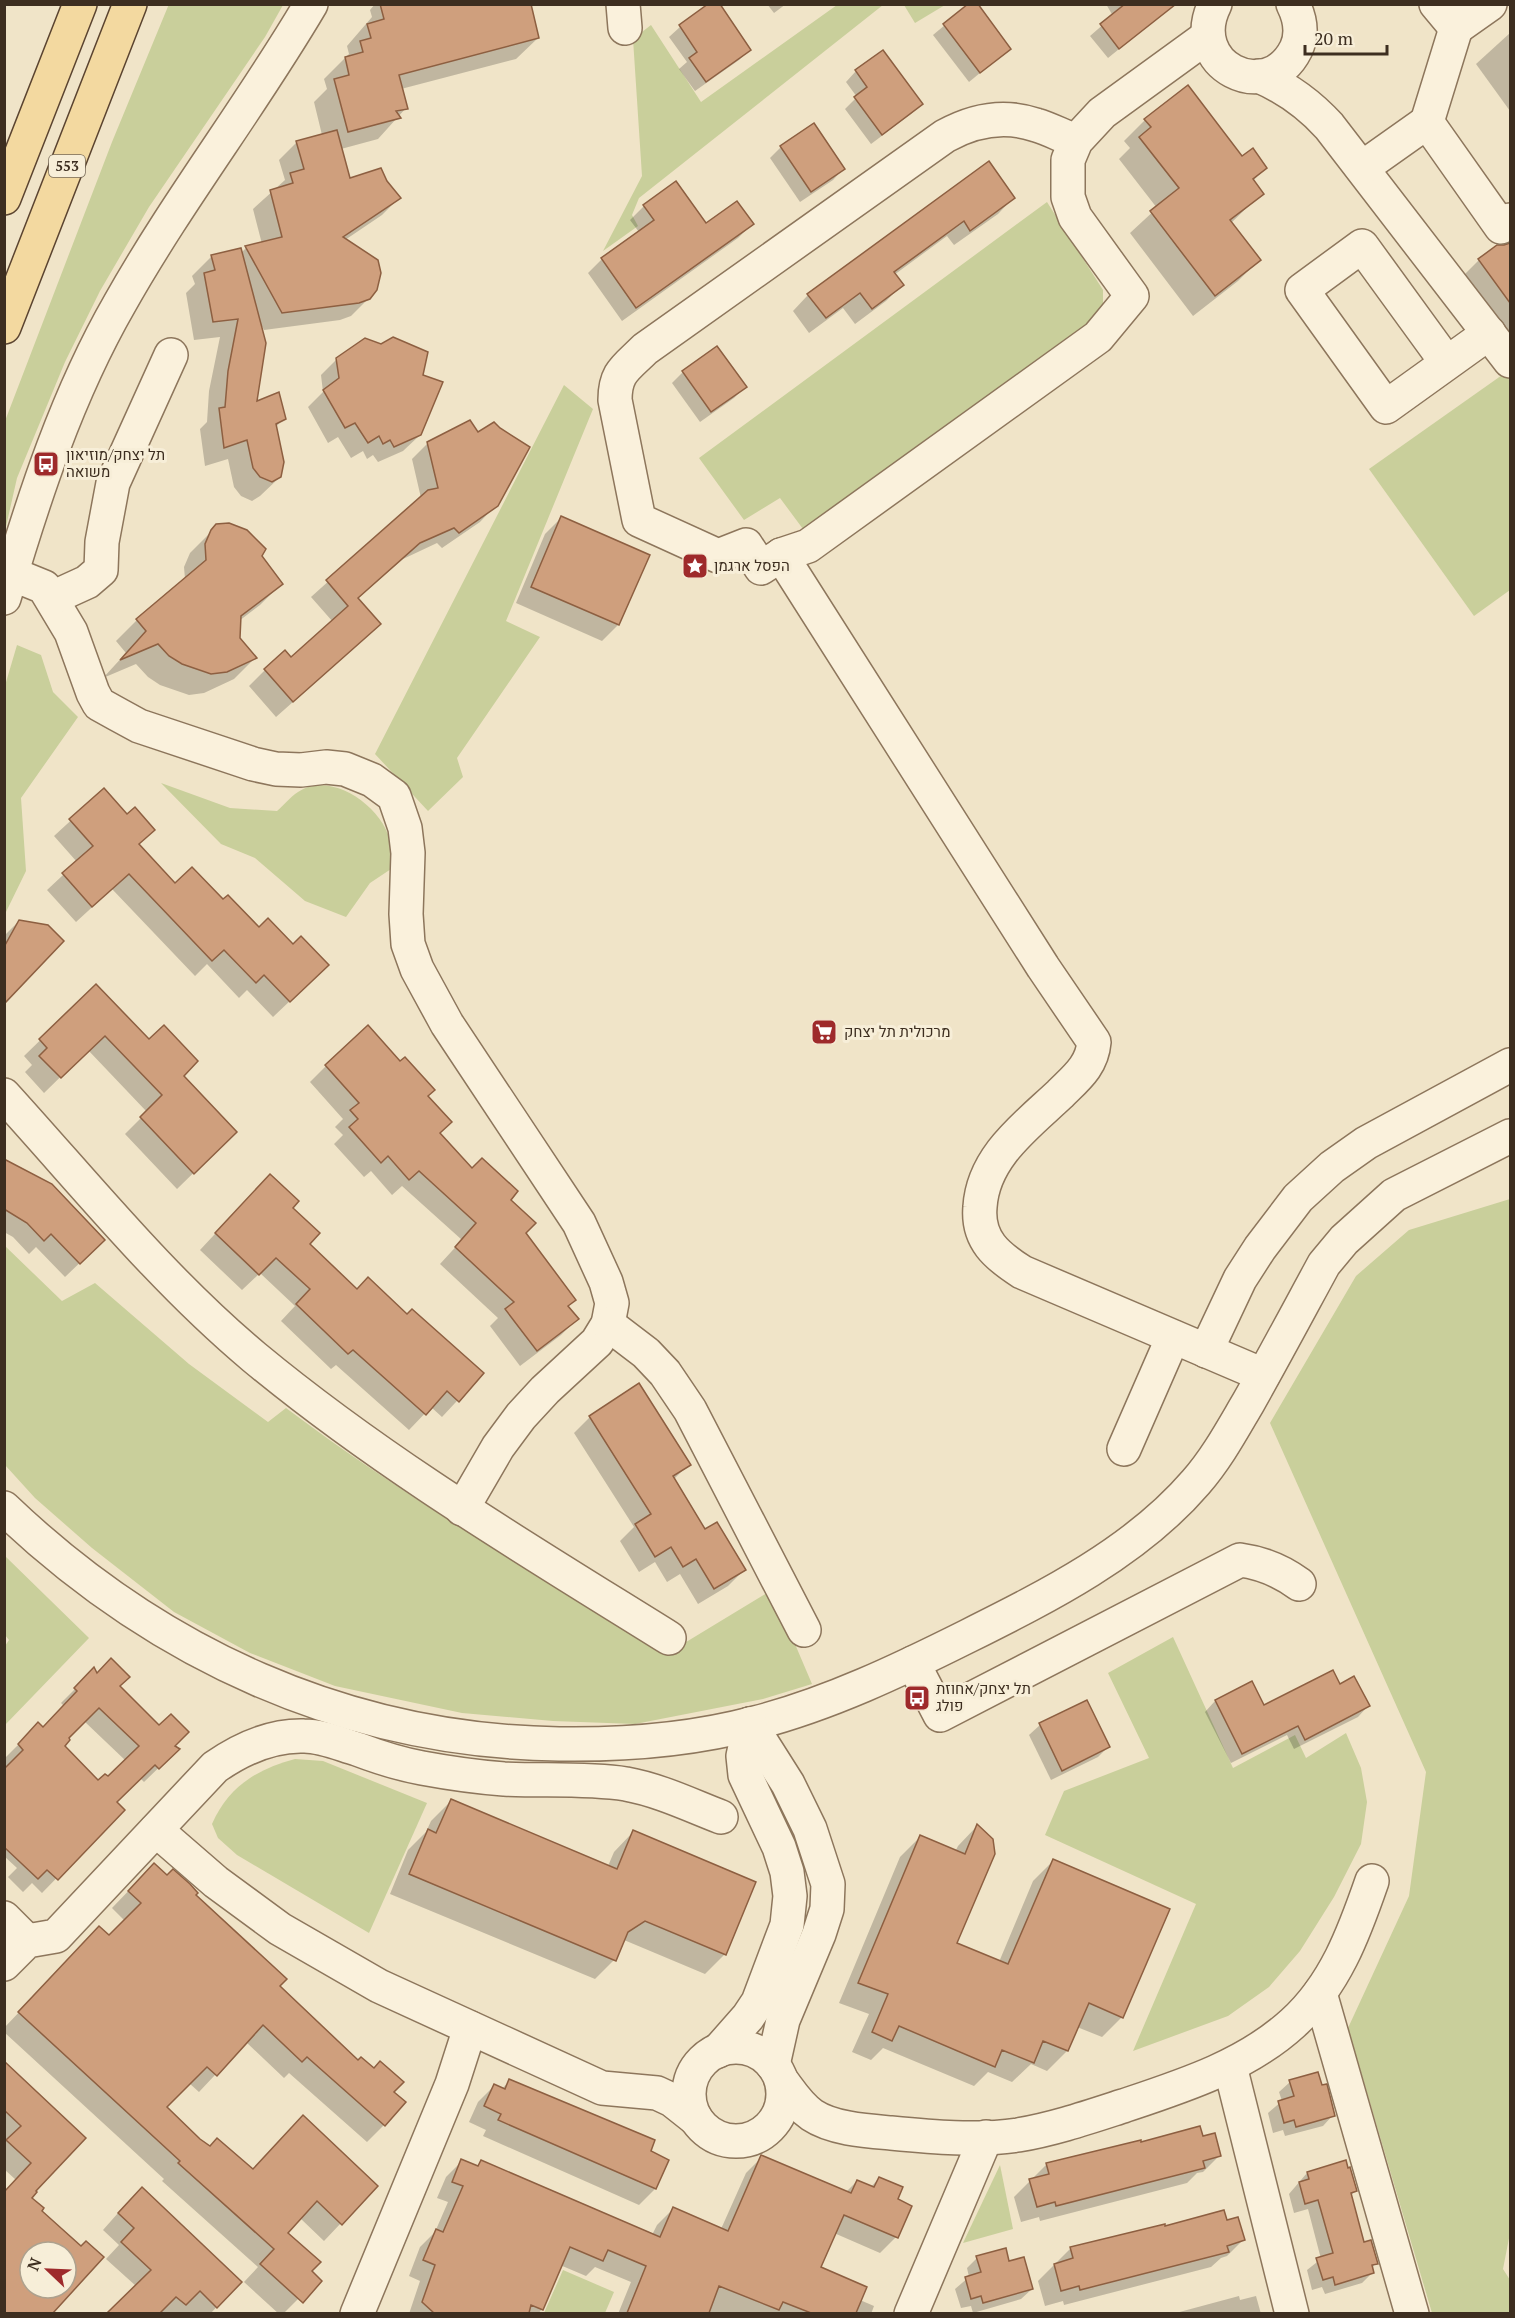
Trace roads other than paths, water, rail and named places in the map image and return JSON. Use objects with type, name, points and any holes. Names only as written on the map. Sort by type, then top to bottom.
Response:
[{"type":"main road","points":[[4,198],[80,4]]},
{"type":"main road","name":"553","points":[[4,327],[130,4]]},
{"type":"street","points":[[310,4],[146,258],[100,340],[58,435],[8,586],[44,587],[71,632],[99,704],[139,726],[253,764],[301,770],[326,767],[345,769],[372,780],[394,796],[406,836],[408,944],[417,969],[447,1024],[579,1223],[606,1282],[612,1303],[608,1324],[597,1342],[552,1383],[521,1416],[498,1447],[462,1509]]},
{"type":"street","points":[[1362,168],[1427,122],[1446,16],[1490,4]]},
{"type":"street","points":[[1211,15],[1214,53],[1225,67],[1241,75],[1259,76],[1279,85],[1300,98],[1329,126],[1510,361]]},
{"type":"street","points":[[1076,141],[1024,122],[1003,119],[981,121],[962,127],[945,136],[645,349],[620,374],[615,384],[615,400],[639,520],[718,556],[746,545],[761,568],[781,555],[808,546],[1098,337],[1132,296],[1075,217],[1068,197],[1068,160],[1076,141],[1102,113],[1211,15]]},
{"type":"street","points":[[1259,76],[1281,67],[1291,57],[1299,20]]},
{"type":"street","points":[[1299,20],[1316,98],[1329,126]]},
{"type":"street","points":[[1427,122],[1501,227],[1510,220]]},
{"type":"street","points":[[1447,363],[1362,246],[1302,290],[1386,407],[1489,333]]},
{"type":"street","points":[[52,598],[87,582],[101,570],[102,542],[113,483],[171,355]]},
{"type":"street","points":[[781,555],[1043,967],[1094,1042],[1093,1054],[1084,1070],[1008,1144],[991,1168],[981,1192],[979,1217],[986,1240],[998,1256],[1022,1272],[1263,1375]]},
{"type":"street","points":[[1206,1351],[1240,1279],[1298,1198],[1332,1167],[1366,1143],[1510,1065]]},
{"type":"street","points":[[4,1095],[192,1301],[254,1356],[316,1405],[462,1509],[669,1638]]},
{"type":"street","points":[[4,1508],[40,1542],[90,1580],[151,1623],[201,1653],[289,1692],[375,1721],[488,1741],[585,1744],[697,1736],[750,1724],[812,1705],[913,1663],[1074,1580],[1122,1549],[1161,1518],[1196,1483],[1222,1447],[1324,1264],[1344,1240],[1394,1195],[1510,1136]]},
{"type":"street","points":[[608,1324],[653,1360],[665,1373],[690,1410],[804,1630]]},
{"type":"street","points":[[1124,1449],[1173,1337]]},
{"type":"street","points":[[913,1663],[940,1715],[1239,1560],[1259,1562],[1285,1573],[1299,1584]]},
{"type":"street","points":[[696,2119],[690,2104],[689,2089],[693,2076],[748,2017],[758,2002],[787,1925],[790,1896],[787,1872],[779,1847],[745,1775],[743,1755],[750,1724]]},
{"type":"street","points":[[750,1724],[788,1784],[806,1820],[828,1884],[825,1918],[783,2020],[777,2073],[783,2094],[782,2107],[775,2121],[764,2133]]},
{"type":"street","points":[[12,1941],[56,1936],[215,1767],[234,1754],[281,1738],[304,1736],[325,1739],[389,1760],[423,1768],[502,1779],[626,1784],[648,1789],[721,1817]]},
{"type":"street","points":[[156,1830],[216,1882],[280,1929],[379,1986],[602,2088],[636,2093],[657,2093],[672,2100],[696,2119],[706,2131],[727,2140],[750,2139],[764,2133],[832,2124]]},
{"type":"street","points":[[636,2093],[737,2047],[748,2048],[759,2053],[777,2073],[797,2102],[813,2116],[832,2124],[927,2137],[1017,2135],[1053,2127],[1179,2087],[1230,2066],[1261,2048],[1292,2023],[1320,1993],[1336,1970],[1351,1938],[1372,1881]]},
{"type":"street","points":[[1320,1993],[1412,2313]]},
{"type":"street","points":[[357,2313],[452,2084],[470,2028]]},
{"type":"street","points":[[1230,2066],[1292,2313]]},
{"type":"street","points":[[911,2313],[986,2137]]},
{"type":"place","name":"תל יצחק/מוזיאון משואה","points":[[46,464]]},
{"type":"place","name":"הפסל ארגמן","points":[[695,566]]},
{"type":"place","name":"מרכולית תל יצחק","points":[[824,1032]]},
{"type":"place","name":"תל יצחק/אחוזת פולג","points":[[917,1698]]}]
